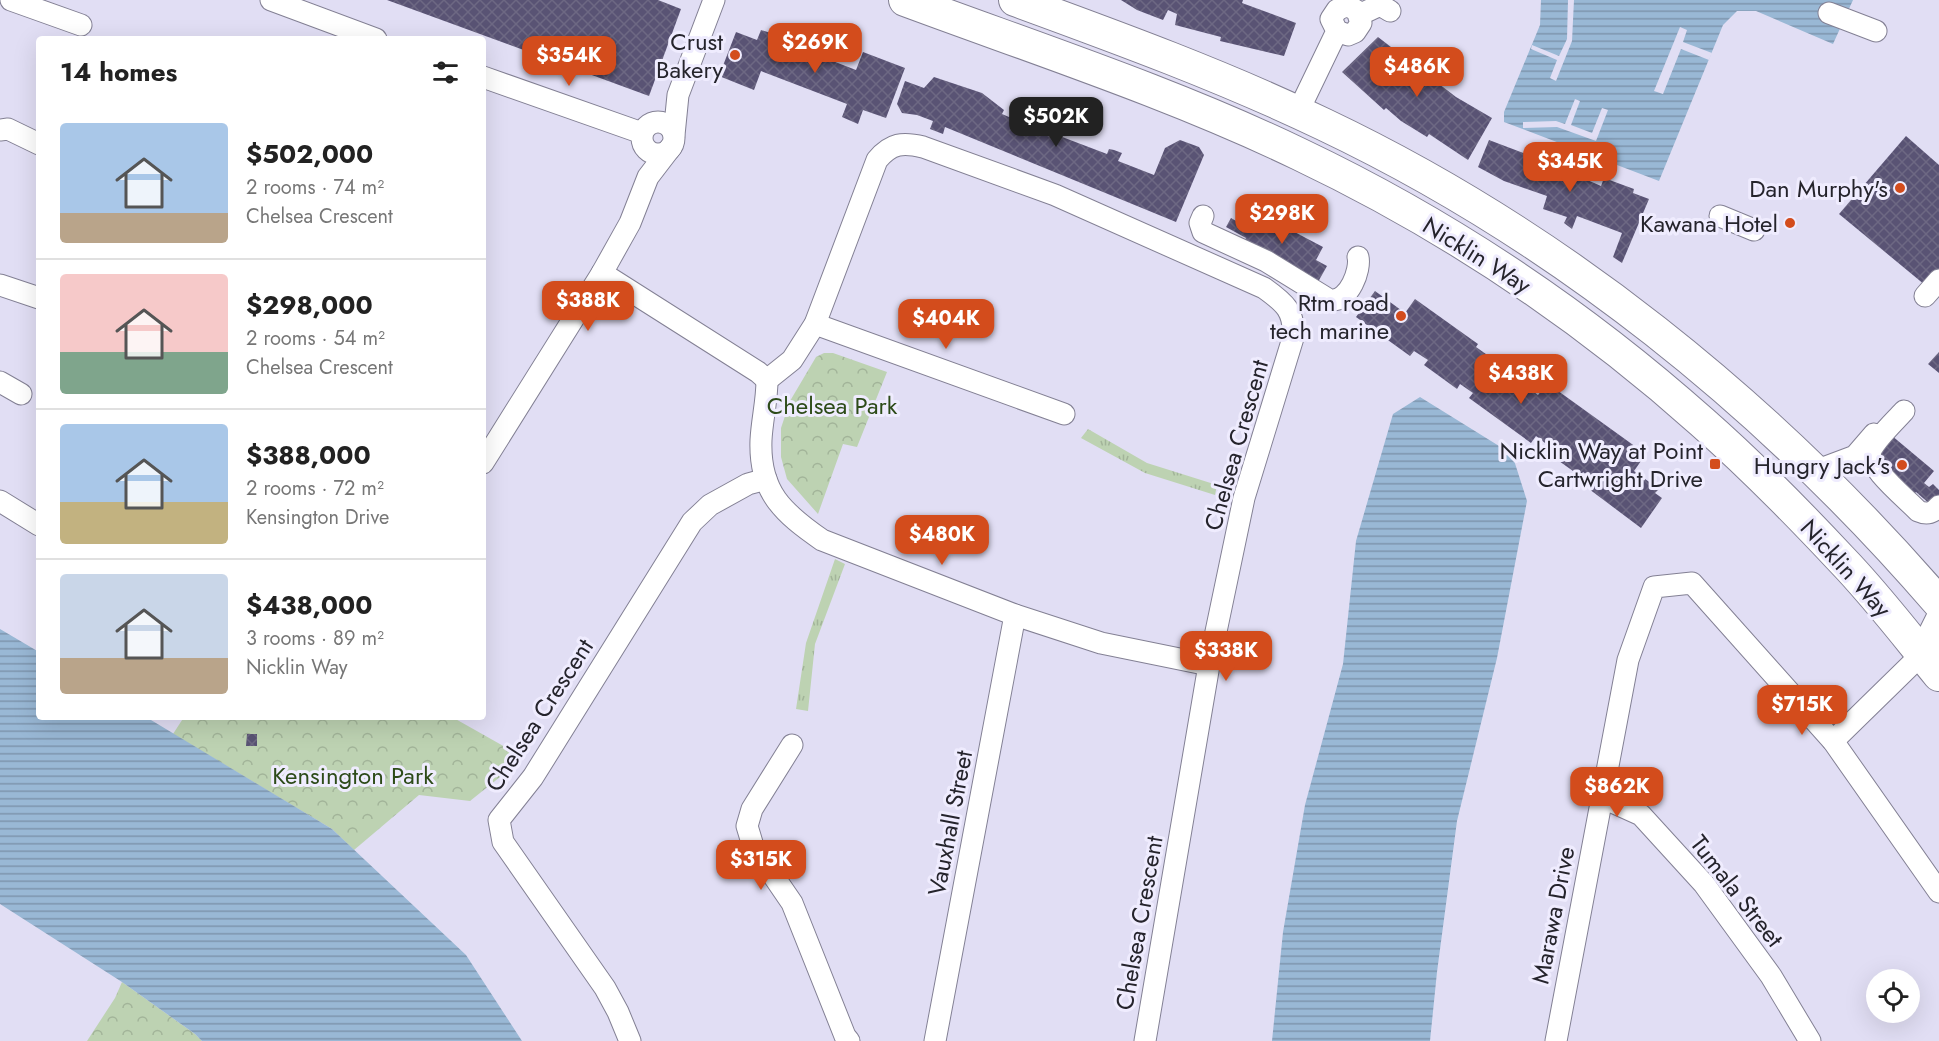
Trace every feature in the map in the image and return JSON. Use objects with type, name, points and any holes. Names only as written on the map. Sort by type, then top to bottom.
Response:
[{"type":"highway","name":"Nicklin Way","points":[[905,0],[1176,100],[1237,125],[1352,181],[1496,265],[1606,342],[1701,421],[1844,561],[1933,657]]},
{"type":"highway","name":"Nicklin Way","points":[[1015,0],[1213,74],[1324,124],[1435,184],[1528,241],[1579,275],[1685,354],[1747,407],[1881,536],[1939,603]]},
{"type":"main road","points":[[1933,657],[1939,621]]},
{"type":"street","points":[[10,0],[81,25]]},
{"type":"street","points":[[271,0],[368,36]]},
{"type":"street","points":[[486,78],[649,135],[660,154],[667,152],[673,141],[678,95],[714,0]]},
{"type":"street","points":[[1298,112],[1336,31],[1331,19],[1336,10],[1347,5],[1358,11],[1359,15],[1380,5],[1390,11]]},
{"type":"street","points":[[1829,13],[1876,31]]},
{"type":"street","points":[[648,177],[649,135],[678,95]]},
{"type":"street","points":[[649,135],[668,125],[673,141]]},
{"type":"street","points":[[0,130],[8,129],[36,143]]},
{"type":"street","points":[[486,458],[602,273],[630,223],[648,177],[673,141]]},
{"type":"street","name":"Chelsea Crescent","points":[[766,380],[792,360],[814,324],[877,160],[883,152],[894,146],[908,144],[923,147],[1054,195],[1264,288],[1279,298],[1290,311],[1294,325],[1293,338],[1244,498],[1209,665],[1144,1041]]},
{"type":"street","points":[[1203,216],[1200,223],[1203,232],[1266,261],[1332,300],[1341,298],[1347,293],[1360,265],[1358,257]]},
{"type":"street","points":[[1720,216],[1754,231]]},
{"type":"street","points":[[602,273],[758,372],[766,380],[767,397],[761,439],[761,456],[766,478],[775,499],[794,521],[822,540],[1015,615],[1101,643],[1209,665]]},
{"type":"street","points":[[0,285],[36,297]]},
{"type":"street","points":[[814,324],[1064,414]]},
{"type":"street","points":[[0,382],[21,394]]},
{"type":"street","points":[[1815,471],[1854,456],[1902,409],[1869,454],[1874,468],[1923,513],[1931,513],[1939,506]]},
{"type":"street","name":"Chelsea Crescent","points":[[630,1041],[606,988],[503,842],[500,820],[533,777],[692,522],[710,505],[748,484],[766,478]]},
{"type":"street","points":[[1908,500],[1923,504],[1939,490]]},
{"type":"street","points":[[0,501],[36,523]]},
{"type":"street","name":"Marawa Drive","points":[[1556,1041],[1628,660],[1654,587],[1692,583],[1833,741],[1939,892]]},
{"type":"street","name":"Vauxhall Street","points":[[935,1041],[1015,615]]},
{"type":"street","points":[[1833,741],[1933,657]]},
{"type":"street","points":[[792,745],[752,809],[747,826],[753,846],[792,903],[849,1041]]},
{"type":"street","name":"Tumala Street","points":[[1601,797],[1641,815],[1704,884],[1771,976],[1810,1041]]},
{"type":"green space","name":"Chelsea Park","points":[[824,353],[833,353],[887,372],[857,447],[843,444],[818,514],[787,479],[781,457],[781,428],[790,401],[816,357]]},
{"type":"green space","points":[[1088,429],[1147,463],[1217,485],[1215,495],[1145,473],[1081,438]]},
{"type":"green space","points":[[835,559],[845,564],[815,644],[808,711],[796,709],[806,643]]},
{"type":"green space","name":"Kensington Park","points":[[182,720],[457,720],[521,756],[505,773],[470,801],[419,795],[354,850],[332,829],[173,734]]},
{"type":"green space","points":[[122,982],[202,1041],[87,1041],[115,998]]},
{"type":"water","points":[[1541,0],[1853,0],[1833,44],[1756,11],[1737,11],[1723,25],[1659,181],[1504,122],[1504,112],[1540,25]]},
{"type":"water","points":[[1420,397],[1512,454],[1527,501],[1497,658],[1457,821],[1430,1041],[1272,1041],[1283,932],[1305,805],[1343,664],[1356,541],[1393,414]]},
{"type":"water","points":[[0,629],[36,650],[36,720],[151,720],[332,829],[466,955],[522,1041],[202,1041],[122,982],[0,904]]},
{"type":"pier","points":[[1568,0],[1574,0],[1572,41],[1556,81],[1550,78],[1557,60],[1531,49],[1532,45],[1559,56],[1567,39]]},
{"type":"pier","points":[[1680,27],[1687,30],[1683,42],[1712,53],[1709,60],[1681,49],[1663,94],[1654,91]]},
{"type":"pier","points":[[1575,99],[1580,101],[1571,125],[1592,133],[1602,108],[1608,110],[1596,141],[1557,127],[1523,128],[1523,122],[1556,121],[1565,124]]},
{"type":"building","points":[[387,0],[658,0],[681,9],[649,96]]},
{"type":"building","points":[[1121,0],[1243,0],[1242,3],[1296,23],[1284,56],[1220,41],[1221,37],[1175,25],[1177,14],[1168,10],[1163,20],[1137,10]]},
{"type":"building","points":[[761,30],[774,34],[773,38],[856,70],[863,52],[905,68],[886,118],[863,110],[858,124],[842,117],[847,104],[761,71],[754,90],[719,76],[736,32],[757,40]]},
{"type":"building","points":[[1378,37],[1456,97],[1492,118],[1468,160],[1429,134],[1427,137],[1401,121],[1386,108],[1384,110],[1342,72]]},
{"type":"building","points":[[934,77],[982,93],[1004,110],[1002,114],[1009,117],[1014,114],[1039,124],[1035,131],[1056,139],[1057,135],[1107,154],[1109,149],[1114,150],[1122,153],[1118,161],[1154,175],[1165,148],[1180,140],[1199,147],[1204,155],[1176,222],[945,127],[943,134],[930,129],[933,121],[917,115],[902,113],[897,104],[905,81],[924,88]]},
{"type":"building","name":"Dan Murphy's","points":[[1906,136],[1939,165],[1939,274],[1925,285],[1839,214]]},
{"type":"building","points":[[1489,140],[1529,155],[1528,158],[1572,174],[1574,170],[1586,175],[1585,179],[1601,186],[1604,178],[1634,189],[1633,193],[1649,199],[1622,263],[1613,257],[1622,233],[1577,216],[1572,229],[1564,223],[1567,217],[1543,209],[1547,196],[1504,181],[1478,167]]},
{"type":"building","points":[[1257,212],[1323,247],[1316,260],[1327,266],[1318,282],[1244,242],[1246,238],[1226,227],[1231,218],[1243,225],[1246,221],[1251,224]]},
{"type":"building","points":[[1375,291],[1405,313],[1415,299],[1478,344],[1476,347],[1500,364],[1498,366],[1538,395],[1547,383],[1636,447],[1633,450],[1641,461],[1634,471],[1659,489],[1655,493],[1662,498],[1641,528],[1589,489],[1595,481],[1583,472],[1580,476],[1545,451],[1549,446],[1536,436],[1531,443],[1469,398],[1473,393],[1460,384],[1457,389],[1424,365],[1428,360],[1414,351],[1410,356],[1356,317]]},
{"type":"building","points":[[1939,352],[1939,373],[1928,364]]},
{"type":"building","name":"Hungry Jack's","points":[[1891,435],[1934,471],[1924,483],[1929,487],[1933,484],[1939,490],[1939,512],[1916,492],[1913,495],[1874,461]]},
{"type":"building","points":[[247,734],[257,734],[257,746],[246,746]]},
{"type":"place","name":"Crust Bakery","points":[[735,55]]},
{"type":"place","name":"Dan Murphy's","points":[[1900,188]]},
{"type":"place","name":"Kawana Hotel","points":[[1790,223]]},
{"type":"place","name":"Rtm road tech marine","points":[[1401,316]]},
{"type":"place","name":"Nicklin Way at Point Cartwright Drive","points":[[1715,464]]},
{"type":"place","name":"Hungry Jack's","points":[[1902,465]]}]
